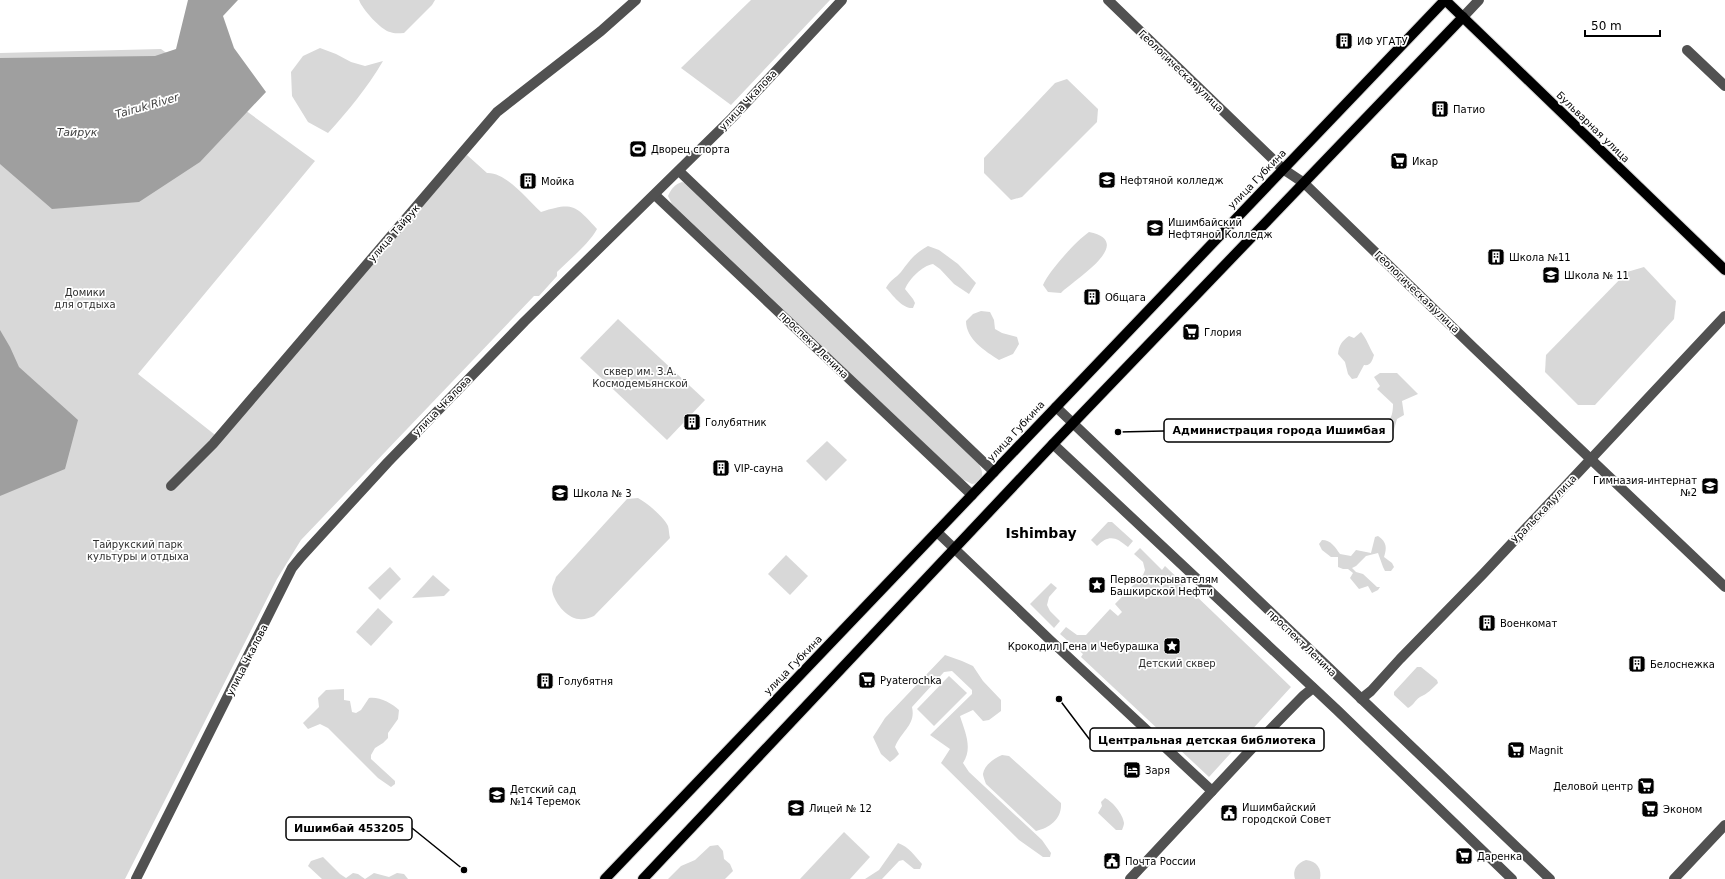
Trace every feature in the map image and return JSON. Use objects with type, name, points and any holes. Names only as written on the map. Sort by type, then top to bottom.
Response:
[{"type":"main road","name":"улица Губкина","points":[[605,879],[1445,0]]},
{"type":"main road","name":"Бульварная улица","points":[[1445,0],[1725,270]]},
{"type":"main road","points":[[642,879],[1073,423],[1463,17]]},
{"type":"street","name":"улица Тайрук","points":[[170,486],[213,444],[497,112],[601,31],[636,0]]},
{"type":"street","name":"улица Чкалова","points":[[136,879],[292,568],[393,456],[525,321],[732,118],[842,0]]},
{"type":"street","name":"Геологическая улица","points":[[1108,0],[1283,169],[1304,183],[1725,586]]},
{"type":"street","points":[[1463,17],[1479,0]]},
{"type":"street","points":[[1686,50],[1725,86]]},
{"type":"street","points":[[679,171],[994,472]]},
{"type":"street","name":"проспект Ленина","points":[[655,195],[972,495]]},
{"type":"street","name":"Уральская улица","points":[[1361,699],[1371,691],[1483,574],[1725,316]]},
{"type":"street","name":"проспект Ленина","points":[[1056,407],[1550,879]]},
{"type":"street","points":[[1053,444],[1313,688],[1512,879]]},
{"type":"street","points":[[937,532],[1212,791]]},
{"type":"street","points":[[1130,879],[1303,696],[1313,688]]},
{"type":"street","points":[[1674,879],[1725,825]]},
{"type":"green space","points":[[359,0],[435,0],[432,5],[404,33],[392,33],[372,19]]},
{"type":"green space","points":[[751,0],[830,0],[731,105],[681,68]]},
{"type":"green space","points":[[320,48],[351,62],[365,66],[383,61],[371,80],[328,133],[308,122],[292,96],[291,72],[303,56]]},
{"type":"green space","name":"Тайрукский парк культуры и отдыха","points":[[161,49],[315,161],[138,374],[219,438],[467,155],[487,173],[494,174],[509,181],[541,212],[560,207],[573,208],[578,210],[597,229],[584,246],[557,272],[557,276],[539,296],[534,296],[301,540],[277,579],[125,879],[0,879],[0,53]]},
{"type":"green space","points":[[1067,79],[1098,109],[1097,122],[1022,197],[1011,200],[984,173],[984,158],[1055,83]]},
{"type":"green space","points":[[682,182],[690,185],[979,464],[982,471],[982,477],[979,481],[972,484],[962,479],[672,204],[668,196],[670,191],[677,184]]},
{"type":"green space","points":[[1089,232],[1102,237],[1107,244],[1105,253],[1098,262],[1061,293],[1048,292],[1043,285],[1046,279],[1070,249]]},
{"type":"green space","points":[[928,246],[939,250],[958,264],[976,283],[969,294],[954,284],[940,269],[933,264],[929,265],[917,273],[905,289],[915,303],[913,308],[909,308],[901,304],[886,288],[919,252]]},
{"type":"green space","points":[[1644,267],[1676,301],[1674,319],[1595,405],[1578,405],[1545,372],[1546,355],[1627,272]]},
{"type":"green space","points":[[981,311],[990,312],[994,320],[995,329],[1002,333],[1017,337],[1019,344],[1013,354],[999,360],[977,344],[973,339],[969,333],[966,321],[973,314]]},
{"type":"green space","name":"сквер им. З.А. Космодемьянской","points":[[618,319],[705,400],[667,440],[580,358]]},
{"type":"green space","points":[[1361,332],[1374,355],[1370,364],[1364,365],[1357,378],[1352,379],[1348,374],[1345,362],[1338,354],[1338,351],[1341,344],[1349,336],[1354,338]]},
{"type":"green space","points":[[1380,373],[1397,373],[1418,394],[1402,401],[1404,415],[1397,419],[1393,433],[1387,443],[1381,442],[1378,435],[1391,418],[1393,404],[1377,389],[1380,386],[1374,377]]},
{"type":"green space","points":[[827,441],[847,460],[826,481],[806,461]]},
{"type":"green space","points":[[638,498],[659,514],[668,526],[670,538],[594,616],[581,619],[569,616],[558,604],[553,594],[552,588],[556,577],[627,499]]},
{"type":"green space","points":[[1108,522],[1112,522],[1133,541],[1128,547],[1120,541],[1112,538],[1101,542],[1097,546],[1091,540]]},
{"type":"green space","points":[[1378,536],[1386,545],[1384,557],[1392,563],[1394,567],[1391,571],[1385,571],[1378,553],[1366,556],[1352,568],[1356,572],[1363,574],[1377,587],[1380,587],[1372,593],[1368,586],[1359,589],[1350,578],[1353,573],[1348,569],[1338,567],[1338,557],[1331,557],[1322,550],[1319,544],[1322,540],[1328,541],[1340,554],[1351,556],[1356,550],[1371,553],[1375,537]]},
{"type":"green space","name":"Детский сквер","points":[[1140,548],[1162,570],[1165,566],[1291,687],[1209,777],[1081,657],[1083,654],[1060,634],[1066,627],[1077,635],[1086,635],[1110,609],[1118,616],[1122,612],[1115,604],[1143,575],[1145,570],[1143,562],[1134,554]]},
{"type":"green space","points":[[786,555],[808,576],[790,595],[768,574]]},
{"type":"green space","points":[[390,567],[401,579],[380,600],[368,588]]},
{"type":"green space","points":[[433,575],[450,590],[444,596],[412,598]]},
{"type":"green space","points":[[1051,583],[1057,588],[1049,597],[1047,605],[1050,611],[1060,621],[1054,628],[1030,604]]},
{"type":"green space","points":[[378,608],[393,622],[371,646],[356,632]]},
{"type":"green space","points":[[945,655],[973,666],[983,681],[1001,700],[1001,711],[989,720],[983,721],[973,710],[960,716],[968,746],[963,763],[969,772],[1042,840],[1051,853],[1050,857],[1043,857],[1019,840],[941,763],[950,749],[930,735],[972,694],[972,690],[952,671],[944,672],[912,707],[913,713],[910,723],[895,747],[899,754],[890,762],[881,754],[873,737],[885,718]]},
{"type":"green space","points":[[1417,667],[1421,667],[1437,680],[1438,683],[1427,693],[1418,698],[1408,708],[1394,695],[1394,692]]},
{"type":"green space","points":[[949,676],[967,693],[934,726],[917,709]]},
{"type":"green space","points":[[344,689],[344,700],[350,701],[352,712],[356,713],[361,710],[369,698],[376,698],[385,701],[399,710],[398,719],[388,733],[388,738],[375,748],[371,755],[371,759],[395,781],[395,784],[391,787],[378,778],[328,728],[320,724],[308,729],[303,723],[319,707],[318,698],[326,690]]},
{"type":"green space","points":[[1002,755],[1009,756],[1061,803],[1061,809],[1057,818],[1046,828],[1036,831],[986,784],[983,774],[985,768],[993,760]]},
{"type":"green space","points":[[1105,798],[1114,805],[1122,816],[1124,823],[1122,830],[1116,830],[1098,813],[1102,806],[1101,802]]},
{"type":"green space","points":[[844,832],[870,857],[850,879],[800,879]]},
{"type":"green space","points":[[898,843],[909,849],[922,864],[920,869],[914,869],[903,860],[899,861],[882,879],[865,879],[879,870]]},
{"type":"green space","points":[[718,845],[723,851],[724,859],[730,864],[733,871],[725,879],[668,879],[681,866],[695,860],[710,846]]},
{"type":"green space","points":[[323,857],[346,878],[353,873],[358,874],[365,879],[322,879],[308,866],[311,861]]},
{"type":"green space","points":[[1306,860],[1313,862],[1318,866],[1320,879],[1295,879],[1294,873],[1296,867]]},
{"type":"green space","points":[[374,873],[389,877],[397,873],[404,874],[408,879],[365,879]]},
{"type":"water","name":"Тайрук","points":[[188,0],[238,0],[223,16],[234,48],[266,92],[200,162],[139,202],[52,209],[0,164],[0,58],[155,56],[176,49]]},
{"type":"water","points":[[0,330],[19,367],[78,420],[65,469],[0,496]]},
{"type":"place","name":"ИФ УГАТУ","points":[[1344,41]]},
{"type":"place","name":"Патио","points":[[1440,109]]},
{"type":"place","name":"Дворец спорта","points":[[638,149]]},
{"type":"place","name":"Икар","points":[[1399,161]]},
{"type":"place","name":"Нефтяной колледж","points":[[1107,180]]},
{"type":"place","name":"Мойка","points":[[528,181]]},
{"type":"place","name":"Ишимбайский Нефтяной Колледж","points":[[1155,228]]},
{"type":"place","name":"Школа №11","points":[[1496,257]]},
{"type":"place","name":"Школа № 11","points":[[1551,275]]},
{"type":"place","name":"Общага","points":[[1092,297]]},
{"type":"place","name":"Глория","points":[[1191,332]]},
{"type":"place","name":"Голубятник","points":[[692,422]]},
{"type":"place","name":"Администрация города Ишимбая","points":[[1118,432]]},
{"type":"place","name":"VIP-сауна","points":[[721,468]]},
{"type":"place","name":"Гимназия-интернат №2","points":[[1710,486]]},
{"type":"place","name":"Школа № 3","points":[[560,493]]},
{"type":"place","name":"Первооткрывателям Башкирской Нефти","points":[[1097,585]]},
{"type":"place","name":"Военкомат","points":[[1487,623]]},
{"type":"place","name":"Крокодил Гена и Чебурашка","points":[[1172,646]]},
{"type":"place","name":"Белоснежка","points":[[1637,664]]},
{"type":"place","name":"Pyaterochka","points":[[867,680]]},
{"type":"place","name":"Голубятня","points":[[545,681]]},
{"type":"place","name":"Центральная детская библиотека","points":[[1059,699]]},
{"type":"place","name":"Magnit","points":[[1516,750]]},
{"type":"place","name":"Заря","points":[[1132,770]]},
{"type":"place","name":"Деловой центр","points":[[1646,786]]},
{"type":"place","name":"Детский сад №14 Теремок","points":[[497,795]]},
{"type":"place","name":"Лицей № 12","points":[[796,808]]},
{"type":"place","name":"Эконом","points":[[1650,809]]},
{"type":"place","name":"Ишимбайский городской Совет","points":[[1229,813]]},
{"type":"place","name":"Даренка","points":[[1464,856]]},
{"type":"place","name":"Почта России","points":[[1112,861]]},
{"type":"place","name":"Ишимбай 453205","points":[[464,870]]},
{"type":"district","name":"Ishimbay","points":[[1041,533]]},
{"type":"water label","name":"Tairuk River","points":[[147,106]]},
{"type":"park label","name":"Домики для отдыха","points":[[85,298]]}]
